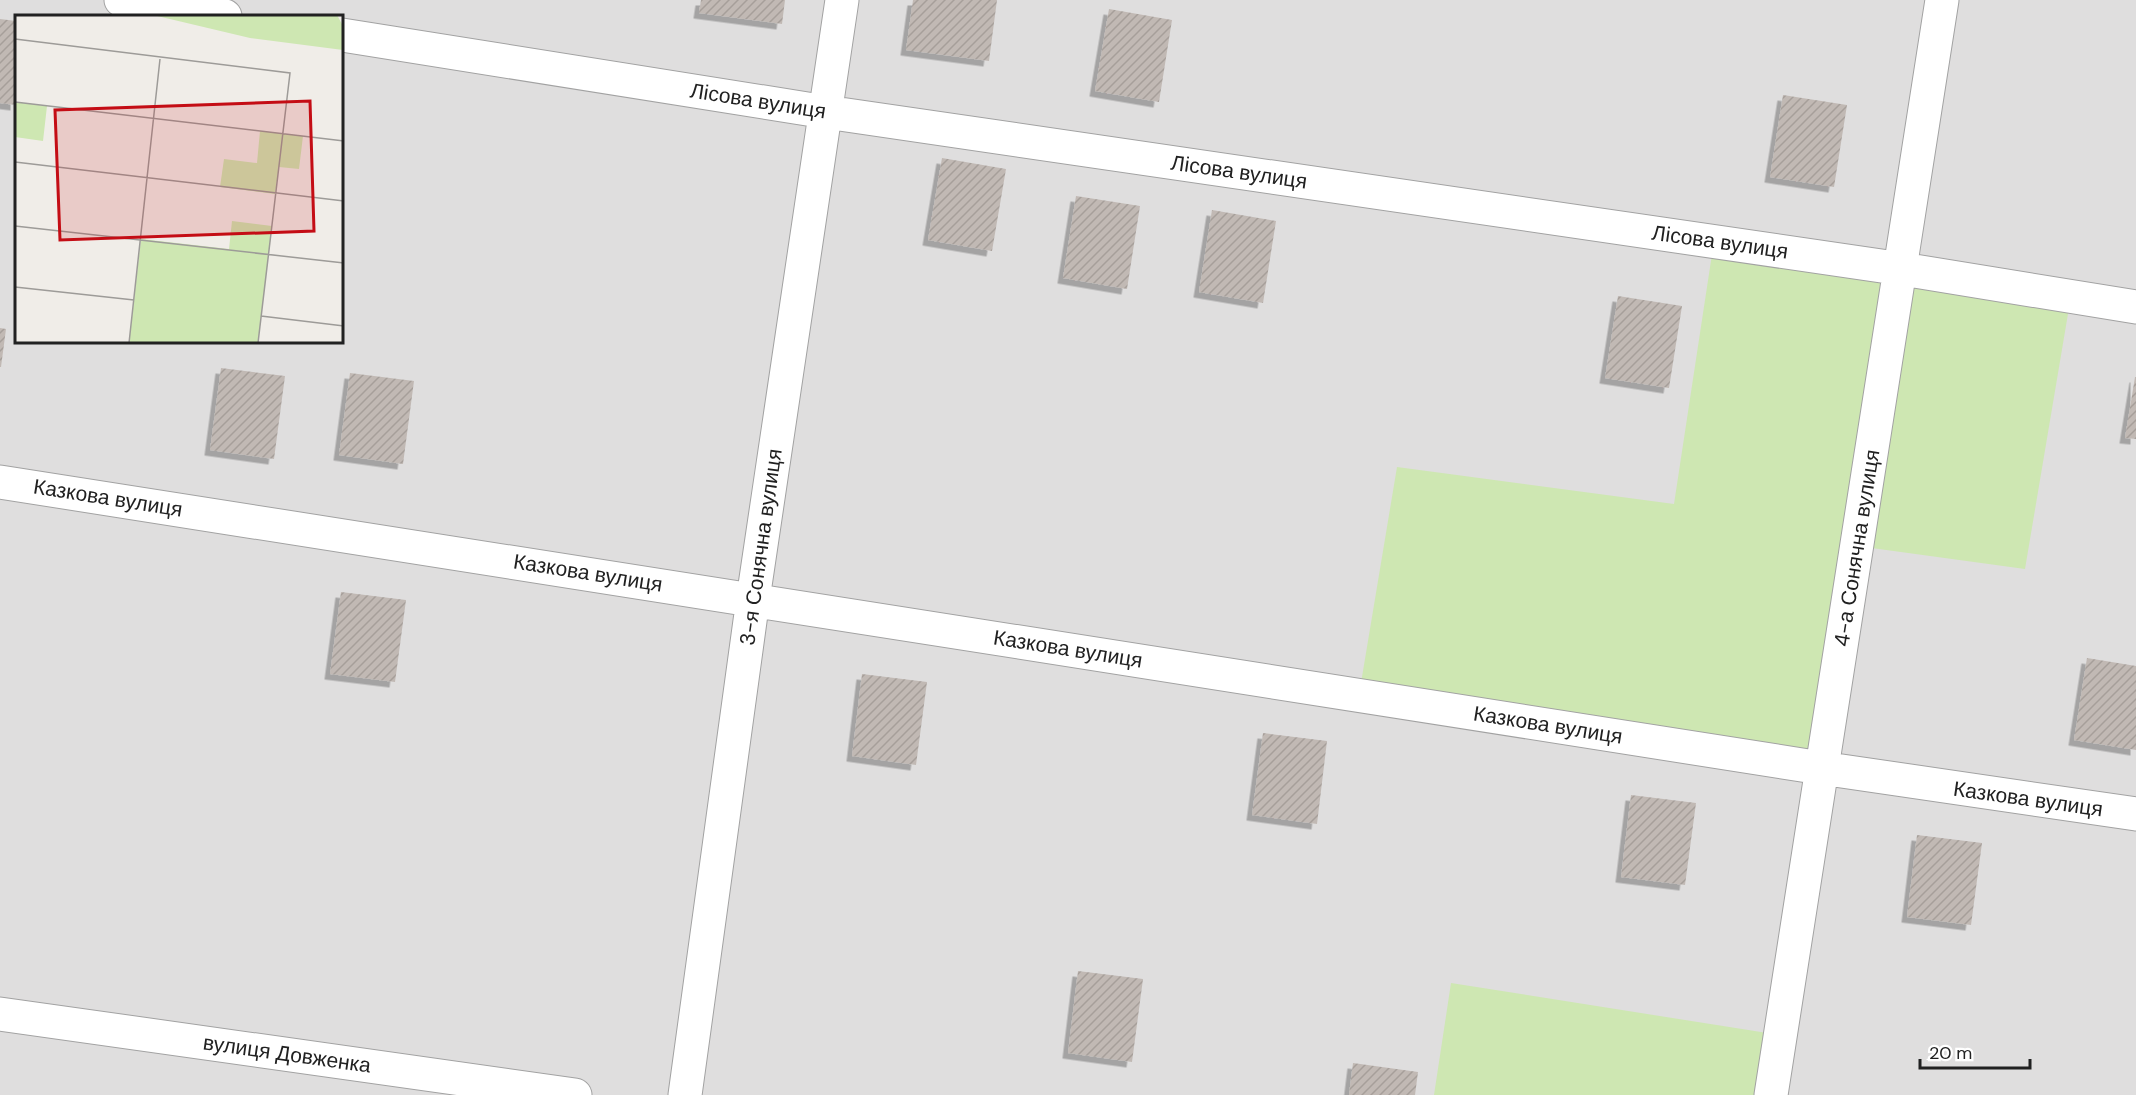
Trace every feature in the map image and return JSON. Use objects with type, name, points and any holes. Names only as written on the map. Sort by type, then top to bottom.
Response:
[{"type":"street","points":[[121,0],[218,15]]},
{"type":"street","name":"3-я Сонячна вулиця","points":[[685,1095],[753,598],[842,0]]},
{"type":"street","name":"4-а Сонячна вулиця","points":[[1771,1095],[1902,268],[1942,0]]},
{"type":"street","name":"Лісова вулиця","points":[[344,35],[826,111],[1902,268],[2136,307]]},
{"type":"street","name":"Казкова вулиця","points":[[0,482],[753,598],[1821,768],[2136,814]]},
{"type":"street","name":"вулиця Довженка","points":[[0,1014],[575,1095]]},
{"type":"shaded area","points":[[0,0],[2136,0],[2136,1095],[0,1095]]},
{"type":"green space","points":[[1714,241],[2071,296],[2025,569],[1857,546],[1821,768],[1359,695],[1397,467],[1674,504]]},
{"type":"green space","points":[[1451,983],[1780,1035],[1771,1095],[1434,1095]]},
{"type":"building","points":[[701,0],[785,0],[782,24],[699,13]]},
{"type":"building","points":[[913,0],[997,0],[989,61],[906,50]]},
{"type":"building","points":[[1109,9],[1172,20],[1159,102],[1095,91]]},
{"type":"building","points":[[0,19],[15,21],[15,105],[0,103]]},
{"type":"building","points":[[1783,95],[1847,105],[1834,187],[1770,177]]},
{"type":"building","points":[[942,158],[1006,169],[992,251],[928,240]]},
{"type":"building","points":[[1076,196],[1140,206],[1127,289],[1063,278]]},
{"type":"building","points":[[1212,210],[1276,221],[1263,303],[1199,292]]},
{"type":"building","points":[[1618,296],[1682,306],[1669,388],[1605,378]]},
{"type":"building","points":[[0,328],[6,329],[1,367],[0,367]]},
{"type":"building","points":[[221,368],[285,376],[274,459],[210,450]]},
{"type":"building","points":[[350,373],[414,381],[403,464],[339,455]]},
{"type":"building","points":[[2136,377],[2136,439],[2125,438]]},
{"type":"building","points":[[341,592],[406,600],[395,682],[330,674]]},
{"type":"building","points":[[2087,658],[2136,666],[2136,750],[2074,740]]},
{"type":"building","points":[[862,674],[927,682],[916,765],[852,756]]},
{"type":"building","points":[[1263,733],[1327,741],[1317,824],[1252,815]]},
{"type":"building","points":[[1631,795],[1696,803],[1685,885],[1621,877]]},
{"type":"building","points":[[1917,835],[1982,843],[1971,925],[1907,917]]},
{"type":"building","points":[[1078,971],[1143,979],[1132,1062],[1068,1053]]},
{"type":"building","points":[[1353,1063],[1418,1072],[1415,1095],[1349,1095]]}]
